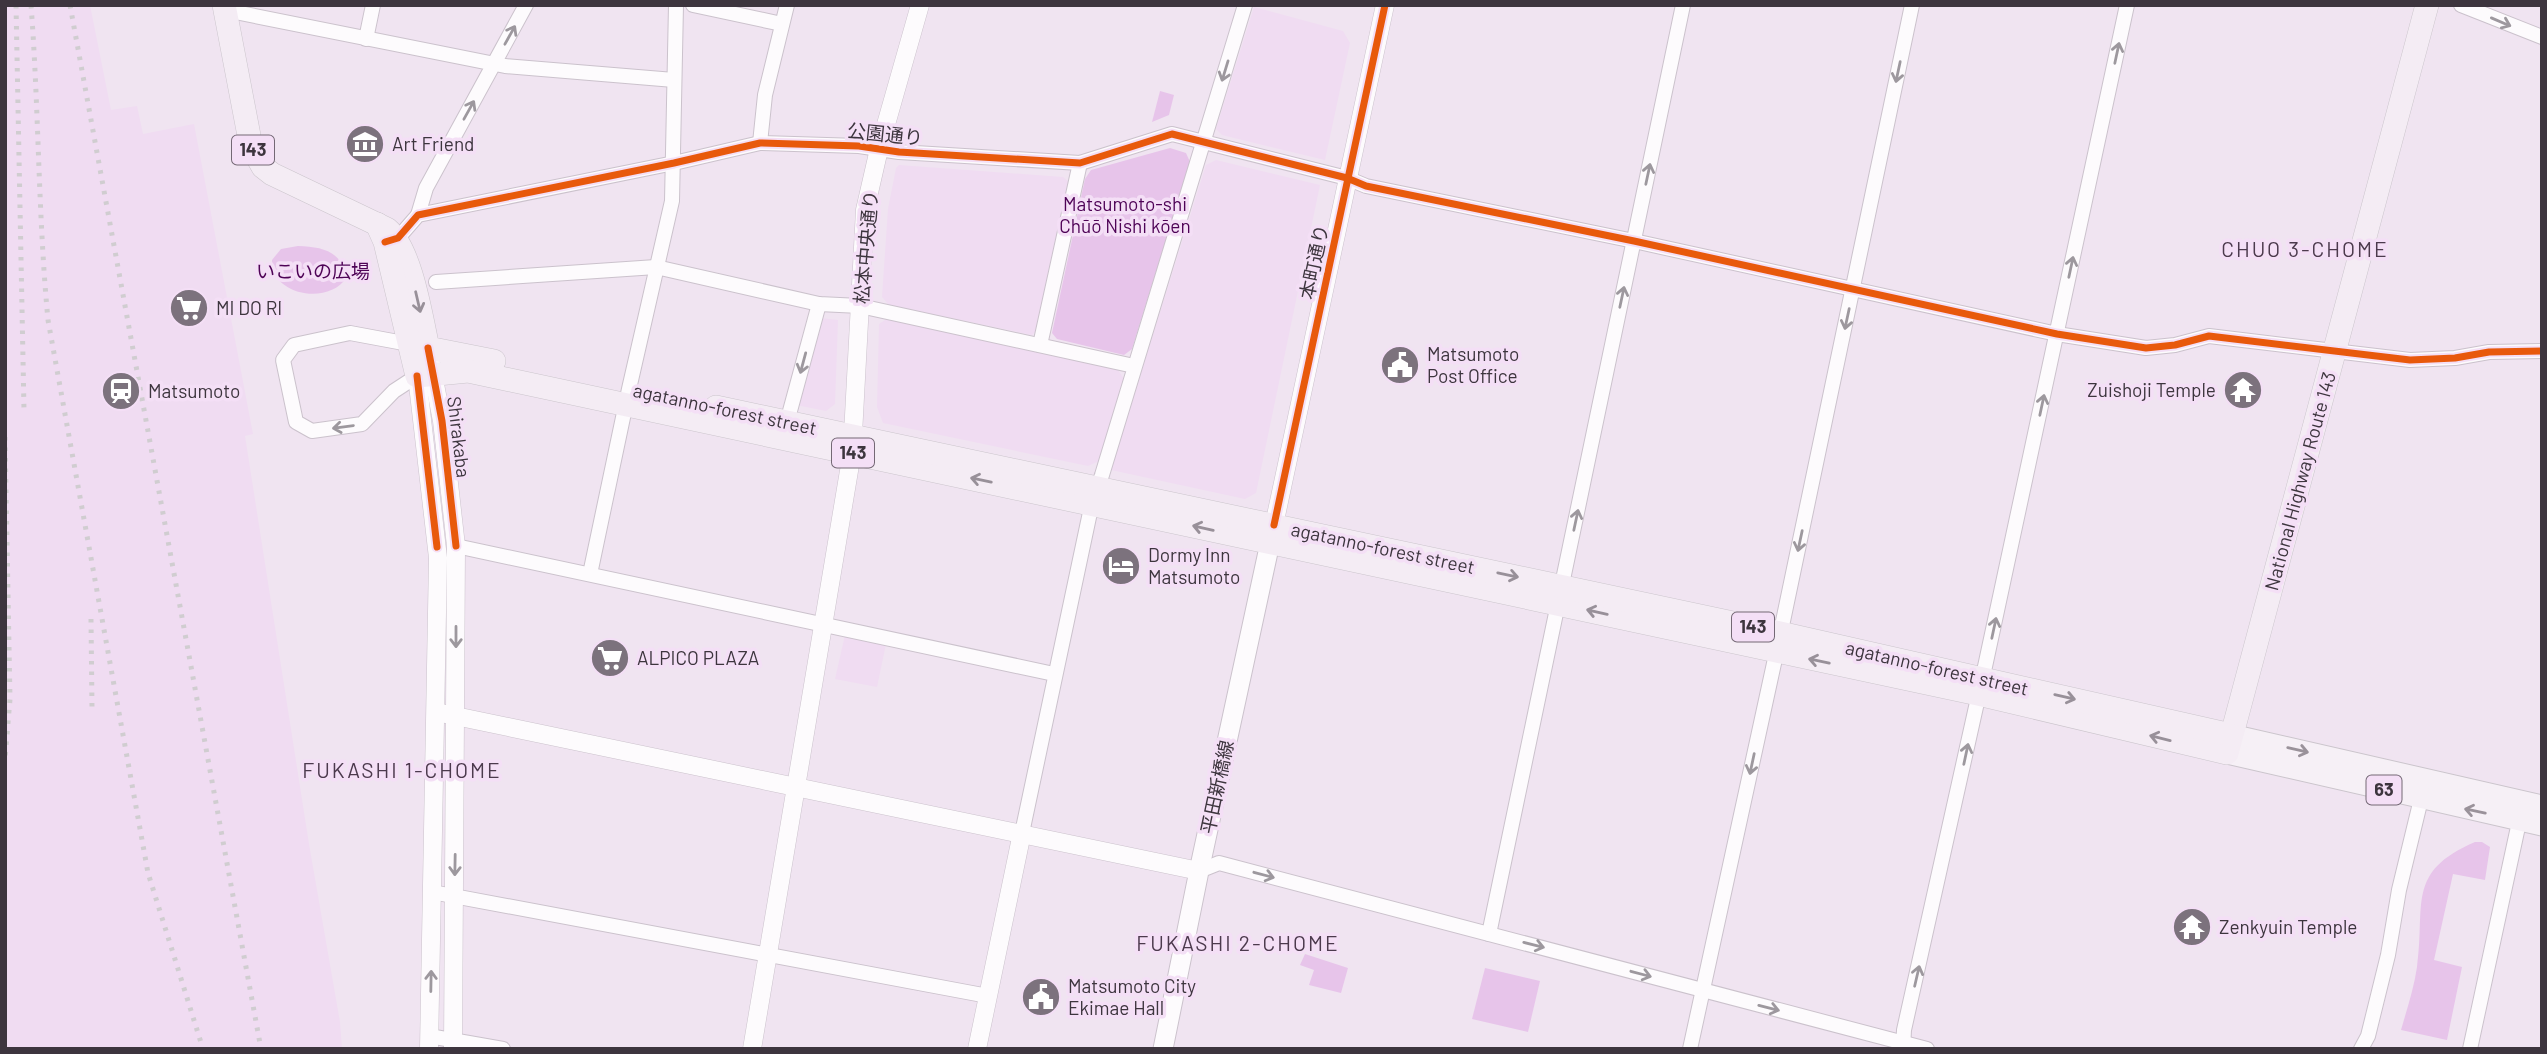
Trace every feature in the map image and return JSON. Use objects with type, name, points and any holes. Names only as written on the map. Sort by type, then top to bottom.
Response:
[{"type":"highway","name":"National Highway Route 143","points":[[2229,744],[2427,5]]},
{"type":"highway","name":"143","points":[[224,8],[251,146],[257,159],[272,174],[387,234]]},
{"type":"highway","points":[[387,234],[426,375]]},
{"type":"highway","name":"agatanno-forest street","points":[[419,346],[627,397],[1561,595],[1980,686],[2229,744]]},
{"type":"highway","name":"agatanno-forest street","points":[[426,375],[468,371],[787,422],[853,444]]},
{"type":"main road","name":"平田新橋線","points":[[1163,1049],[1272,534]]},
{"type":"main road","name":"63","points":[[2229,744],[2423,789],[2529,809],[2542,825]]},
{"type":"street","points":[[366,39],[373,5]]},
{"type":"street","points":[[387,234],[418,215],[426,188],[526,5]]},
{"type":"street","points":[[590,574],[672,201],[676,5]]},
{"type":"street","points":[[693,5],[782,24]]},
{"type":"street","points":[[760,143],[765,95],[788,5]]},
{"type":"street","name":"松本中央通り","points":[[752,1049],[853,444],[865,210],[879,149],[920,5]]},
{"type":"street","points":[[977,1049],[1054,674],[1095,495],[1245,5]]},
{"type":"street","points":[[1489,934],[1683,5]]},
{"type":"street","points":[[1690,1049],[1912,5]]},
{"type":"street","points":[[1904,1046],[1904,1030],[2127,5]]},
{"type":"street","points":[[2461,5],[2542,37]]},
{"type":"street","name":"本町通り","points":[[1272,534],[1381,6]]},
{"type":"street","points":[[224,8],[494,64],[674,80]]},
{"type":"street","name":"公園通り","points":[[418,215],[760,143],[859,146],[899,152],[1080,163],[1172,134],[1347,178],[1366,186],[1634,241],[2057,334],[2146,348],[2175,345],[2209,336],[2410,360],[2455,358],[2489,352],[2542,351]]},
{"type":"street","points":[[1040,345],[1080,163]]},
{"type":"street","points":[[436,282],[656,268],[819,304],[860,306],[1134,366]]},
{"type":"street","points":[[787,422],[819,304]]},
{"type":"street","points":[[419,346],[350,333],[294,345],[284,360],[296,422],[312,431],[362,424],[394,391],[426,375]]},
{"type":"street","name":"Shirakaba","points":[[426,375],[443,421],[456,546],[453,1044]]},
{"type":"street","name":"Shirakaba","points":[[426,375],[438,558],[429,1042]]},
{"type":"street","points":[[456,546],[1054,674]]},
{"type":"street","points":[[436,712],[1199,871],[1219,863],[1904,1046],[1927,1049]]},
{"type":"street","points":[[2361,1049],[2368,1036],[2389,955],[2399,890],[2423,789]]},
{"type":"street","points":[[2470,1049],[2529,809]]},
{"type":"street","points":[[432,892],[988,996]]},
{"type":"street","points":[[429,1042],[503,1049]]},
{"type":"shaded area","points":[[5,5],[90,5],[111,110],[137,106],[143,134],[194,124],[253,434],[245,436],[309,844],[340,1022],[342,1049],[5,1049]]},
{"type":"shaded area","points":[[1254,7],[1343,31],[1350,43],[1325,160],[1222,135],[1216,129]]},
{"type":"shaded area","points":[[1216,160],[1320,185],[1256,493],[1245,499],[1111,470],[1206,165]]},
{"type":"shaded area","points":[[899,165],[1063,177],[1069,182],[1038,329],[1032,335],[889,305],[882,297],[888,209],[896,168]]},
{"type":"shaded area","points":[[820,318],[838,320],[835,404],[826,411],[796,405]]},
{"type":"shaded area","points":[[888,318],[1118,370],[1124,379],[1099,461],[1088,466],[883,423],[877,407],[879,324]]},
{"type":"shaded area","points":[[845,635],[886,644],[877,687],[835,679]]},
{"type":"green space","points":[[1160,91],[1174,95],[1169,115],[1152,122]]},
{"type":"green space","name":"Matsumoto-shi Chūō Nishi kōen","points":[[1170,148],[1186,153],[1190,162],[1132,349],[1124,355],[1057,339],[1052,333],[1085,179],[1091,170]]},
{"type":"green space","name":"いこいの広場","points":[[298,246],[323,249],[336,256],[346,278],[327,292],[302,293],[290,289],[274,272],[272,260],[281,249]]},
{"type":"green space","points":[[2475,842],[2482,842],[2490,847],[2485,880],[2453,874],[2434,960],[2462,967],[2447,1040],[2401,1030],[2416,975],[2421,908],[2428,878],[2438,865],[2453,853]]},
{"type":"green space","points":[[1305,954],[1348,968],[1341,993],[1309,985],[1314,970],[1300,965]]},
{"type":"green space","points":[[1485,968],[1540,981],[1528,1032],[1472,1019]]},
{"type":"railway","points":[[16,5],[24,410]]},
{"type":"railway","points":[[31,5],[48,320],[148,873],[203,1049]]},
{"type":"railway","points":[[70,5],[261,1049]]},
{"type":"railway","points":[[5,437],[10,699],[5,759]]},
{"type":"railway","points":[[91,619],[92,708]]},
{"type":"cycle path","points":[[1274,525],[1385,5]]},
{"type":"cycle path","points":[[385,242],[398,238],[418,215],[760,143],[859,146],[899,152],[1080,163],[1172,134],[1347,178],[1366,186],[1634,241],[2057,334],[2146,348],[2175,345],[2209,336],[2410,360],[2455,358],[2489,352],[2542,351]]},
{"type":"cycle path","points":[[428,348],[442,421],[456,546]]},
{"type":"cycle path","points":[[417,376],[437,547]]},
{"type":"place","name":"Art Friend","points":[[365,144]]},
{"type":"place","name":"MI DO RI","points":[[189,308]]},
{"type":"place","name":"Matsumoto Post Office","points":[[1400,365]]},
{"type":"place","name":"Zuishoji Temple","points":[[2243,390]]},
{"type":"place","name":"Matsumoto","points":[[121,391]]},
{"type":"place","name":"Dormy Inn Matsumoto","points":[[1121,566]]},
{"type":"place","name":"ALPICO PLAZA","points":[[610,658]]},
{"type":"place","name":"Zenkyuin Temple","points":[[2192,927]]},
{"type":"place","name":"Matsumoto City Ekimae Hall","points":[[1041,997]]},
{"type":"district","name":"CHUO 3-CHOME","points":[[2305,250]]},
{"type":"district","name":"FUKASHI 1-CHOME","points":[[402,771]]},
{"type":"district","name":"FUKASHI 2-CHOME","points":[[1238,944]]}]
